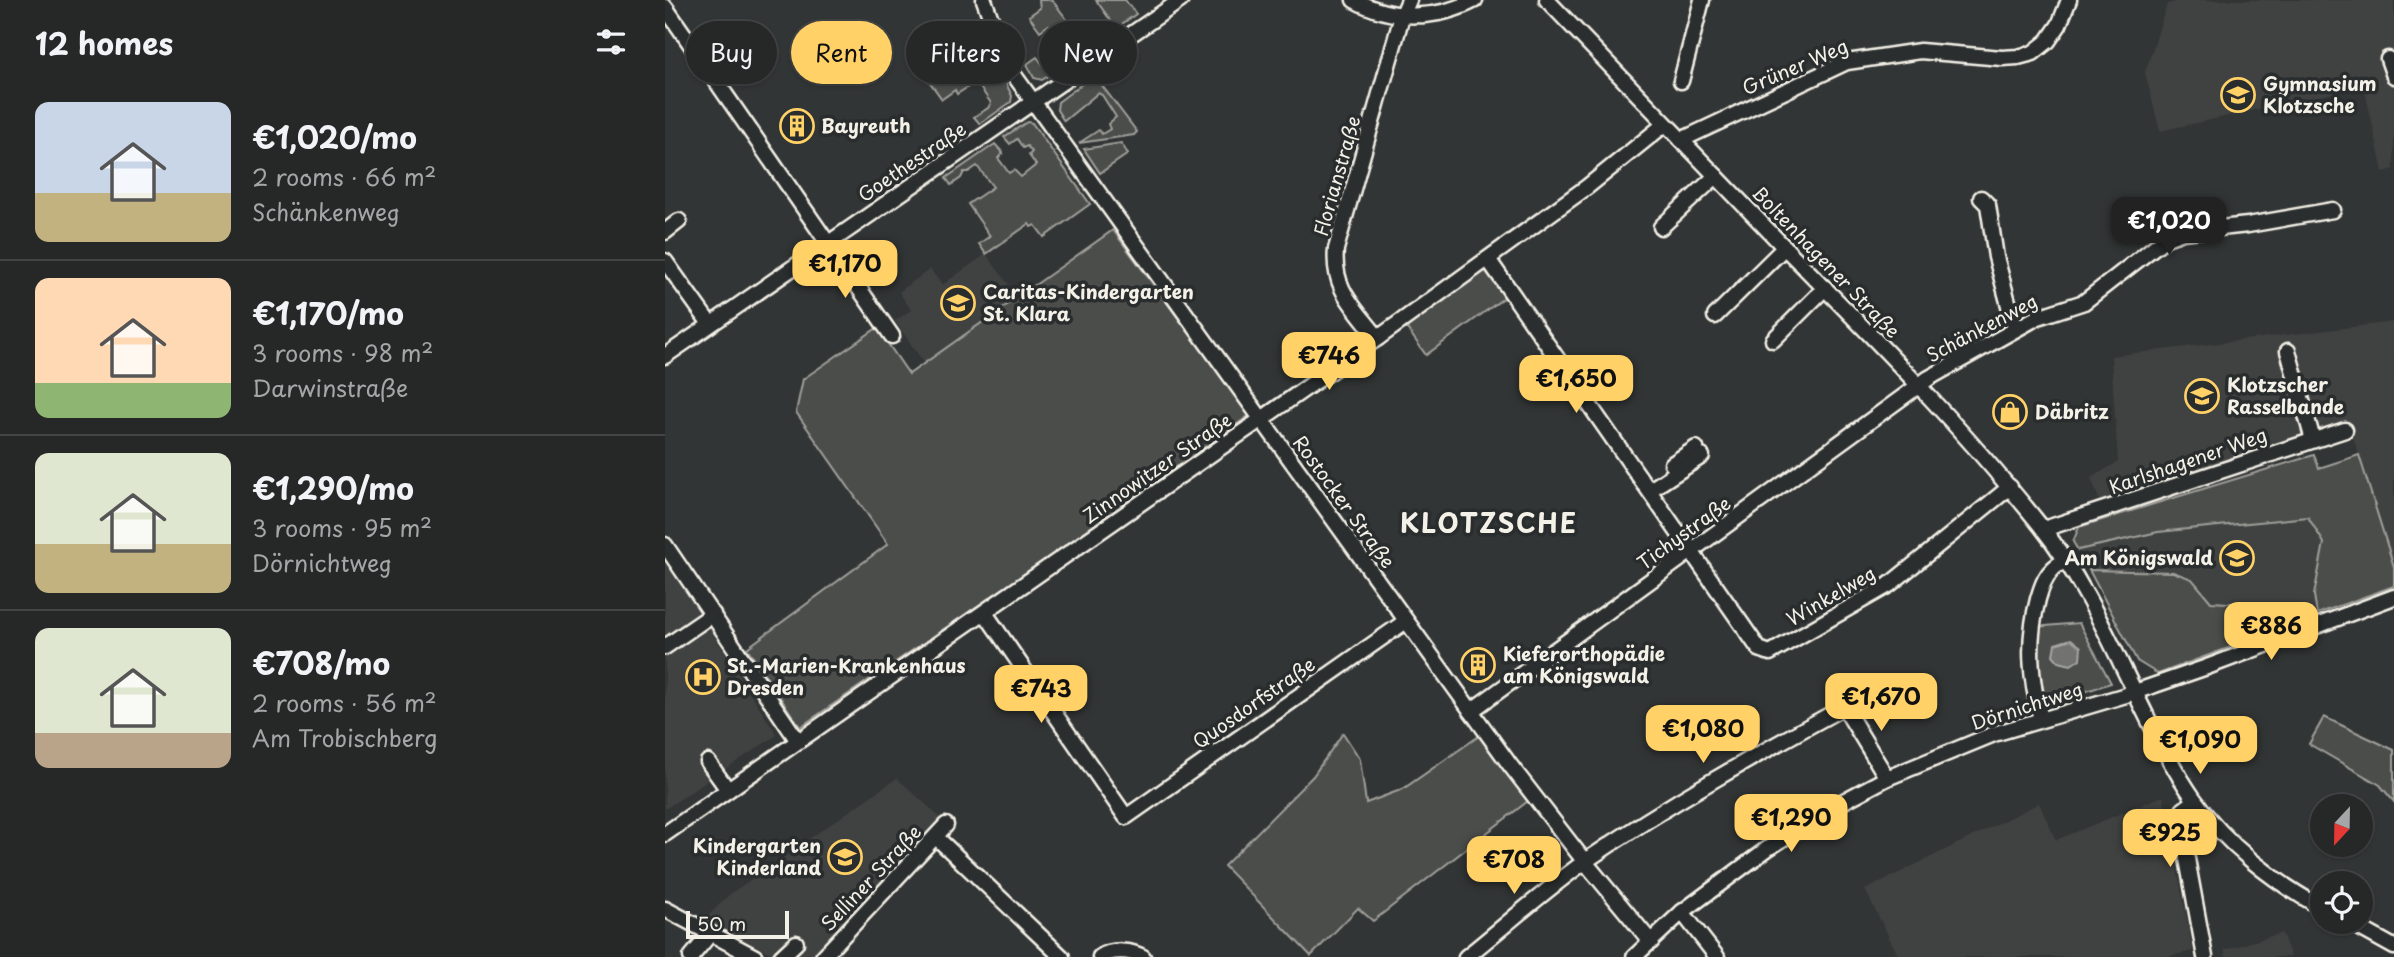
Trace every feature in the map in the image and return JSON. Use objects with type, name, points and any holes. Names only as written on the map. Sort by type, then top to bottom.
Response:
[{"type":"street","name":"Rostocker Straße","points":[[984,0],[1009,68],[1471,711],[1585,862],[1651,942]]},
{"type":"street","name":"Goethestraße","points":[[665,356],[1181,0]]},
{"type":"street","points":[[1354,0],[1364,6],[1402,16],[1429,16],[1451,11],[1475,0]]},
{"type":"street","name":"Florianstraße","points":[[1378,338],[1340,288],[1334,268],[1336,249],[1402,16],[1409,0]]},
{"type":"street","name":"Boltenhagener Straße","points":[[1547,0],[1919,385],[2010,487],[2065,560],[2100,622],[2162,747],[2195,801],[2242,851],[2272,876],[2310,900]]},
{"type":"street","points":[[1681,81],[1702,0]]},
{"type":"street","name":"Grüner Weg","points":[[1681,140],[1847,62],[1920,51],[2002,58],[2033,53],[2048,41],[2059,25],[2069,0]]},
{"type":"street","points":[[665,7],[892,336]]},
{"type":"street","points":[[2388,59],[2394,76]]},
{"type":"street","name":"Zinnowitzer Straße","points":[[665,834],[1378,338],[1608,171],[1665,124]]},
{"type":"street","points":[[1661,227],[1716,176]]},
{"type":"street","points":[[1981,198],[1988,205],[1996,257],[2015,328]]},
{"type":"street","name":"Schänkenweg","points":[[1919,385],[2015,328],[2038,317],[2084,302],[2153,247],[2177,233],[2333,210]]},
{"type":"street","points":[[665,232],[679,221]]},
{"type":"street","points":[[1715,316],[1785,247]]},
{"type":"street","name":"Winkelweg","points":[[1489,259],[1759,649],[1770,653],[1889,585],[2010,487]]},
{"type":"street","points":[[665,261],[710,324]]},
{"type":"street","points":[[1773,340],[1825,288]]},
{"type":"street","points":[[2288,351],[2313,440]]},
{"type":"street","name":"Tichystraße","points":[[1471,711],[1919,385]]},
{"type":"street","name":"Karlshagener Weg","points":[[2044,529],[2345,430]]},
{"type":"street","points":[[1647,486],[1699,452]]},
{"type":"street","points":[[665,545],[798,741]]},
{"type":"street","points":[[2041,719],[2032,689],[2031,634],[2042,583],[2052,570],[2065,560]]},
{"type":"street","name":"Dörnichtweg","points":[[1634,957],[1682,912],[1767,849],[1827,810],[1887,778],[1994,734],[2135,692],[2394,597]]},
{"type":"street","name":"Quosdorfstraße","points":[[985,613],[1126,817],[1406,621]]},
{"type":"street","points":[[665,647],[713,614]]},
{"type":"street","points":[[1466,957],[1585,862],[1665,808],[1844,707],[1887,778]]},
{"type":"street","points":[[708,762],[728,790]]},
{"type":"street","points":[[2195,801],[2183,810],[2181,826],[2204,957]]},
{"type":"street","name":"Selliner Straße","points":[[823,957],[946,825]]},
{"type":"street","points":[[936,837],[1062,957]]},
{"type":"street","points":[[1682,912],[1717,957]]},
{"type":"street","points":[[667,915],[710,933],[755,957]]},
{"type":"street","points":[[691,957],[710,933]]},
{"type":"street","points":[[2371,934],[2394,947]]},
{"type":"street","points":[[781,957],[796,943]]},
{"type":"street","points":[[1100,957],[1126,951],[1143,957]]},
{"type":"shaded area","points":[[1039,0],[1052,0],[1068,21],[1039,21],[1039,30],[1029,16],[1040,8]]},
{"type":"shaded area","points":[[1096,0],[1125,0],[1136,14],[1126,21],[1111,21]]},
{"type":"shaded area","name":"Gymnasium Klotzsche","points":[[2183,0],[2394,0],[2394,169],[2383,172],[2364,86],[2160,131],[2145,73],[2167,4]]},
{"type":"shaded area","points":[[1037,57],[1039,79],[1034,78],[1027,64]]},
{"type":"shaded area","points":[[931,84],[973,84],[957,94],[955,90],[942,99]]},
{"type":"shaded area","points":[[977,84],[1006,84],[1012,96],[1011,102],[980,124],[974,117],[991,103]]},
{"type":"shaded area","points":[[1082,84],[1101,84],[1137,132],[1134,135],[1079,143],[1099,130],[1102,134],[1110,129],[1108,124],[1116,117],[1098,93],[1064,121],[1057,110],[1058,102]]},
{"type":"shaded area","points":[[1027,122],[1032,123],[1090,204],[1044,237],[1035,225],[1031,227],[1029,224],[986,254],[979,244],[990,236],[968,204],[993,187],[977,166],[964,172],[961,178],[951,185],[946,178],[995,144],[1003,153],[998,158],[1009,173],[1014,170],[1021,177],[1036,165],[1029,155],[1032,152],[1027,146],[1023,148],[1017,139],[1010,144],[1004,137]]},
{"type":"shaded area","points":[[1121,143],[1128,154],[1100,173],[1084,149]]},
{"type":"shaded area","points":[[1113,230],[1250,415],[1039,564],[800,727],[747,648],[888,544],[796,412],[803,379],[877,328],[909,374]]},
{"type":"shaded area","name":"Caritas-Kindergarten St. Klara","points":[[986,254],[1018,297],[924,363],[895,321],[911,310],[899,292],[930,269],[942,285]]},
{"type":"shaded area","points":[[1484,269],[1505,297],[1426,355],[1406,327]]},
{"type":"shaded area","points":[[2394,322],[2394,586],[2158,674],[2137,661],[2073,542],[2079,527],[2314,455],[2319,468],[2359,455],[2348,421],[2100,502],[2091,478],[2118,462],[2111,356]]},
{"type":"shaded area","points":[[2314,455],[2319,468],[2359,455],[2394,567],[2394,586],[2317,614],[2314,595],[2324,543],[2308,517],[2158,532],[2078,550],[2073,542],[2079,527]]},
{"type":"shaded area","name":"St.-Marien-Krankenhaus Dresden","points":[[665,559],[777,735],[665,809]]},
{"type":"shaded area","points":[[2089,570],[2173,572],[2192,579],[2211,602],[2278,606],[2290,625],[2158,674],[2137,661]]},
{"type":"shaded area","points":[[2079,623],[2111,683],[2040,707],[2035,627]]},
{"type":"shaded area","points":[[2071,639],[2081,647],[2080,659],[2071,665],[2059,662],[2053,655],[2055,644]]},
{"type":"shaded area","points":[[2324,717],[2394,750],[2394,802],[2380,785],[2309,744]]},
{"type":"shaded area","points":[[1343,733],[1360,759],[1366,803],[1403,789],[1479,736],[1528,801],[1373,921],[1358,908],[1311,956],[1224,866],[1313,776]]},
{"type":"shaded area","name":"Kindergarten Kinderland","points":[[897,778],[942,819],[813,957],[778,957],[704,920],[730,894]]},
{"type":"shaded area","points":[[2163,796],[2193,951],[2165,957],[1899,957],[1865,890],[2039,803],[2056,840]]},
{"type":"shaded area","points":[[2282,933],[2291,957],[2226,957],[2224,950]]},
{"type":"place","name":"Gymnasium Klotzsche","points":[[2238,95]]},
{"type":"place","name":"Bayreuth","points":[[797,126]]},
{"type":"place","name":"Caritas-Kindergarten St. Klara","points":[[958,303]]},
{"type":"place","name":"Klotzscher Rasselbande","points":[[2202,396]]},
{"type":"place","name":"Däbritz","points":[[2010,412]]},
{"type":"place","name":"Am Königswald","points":[[2237,558]]},
{"type":"place","name":"Kieferorthopädie am Königswald","points":[[1478,665]]},
{"type":"place","name":"St.-Marien-Krankenhaus Dresden","points":[[703,677]]},
{"type":"place","name":"Kindergarten Kinderland","points":[[845,857]]},
{"type":"district","name":"KLOTZSCHE","points":[[1489,524]]}]
